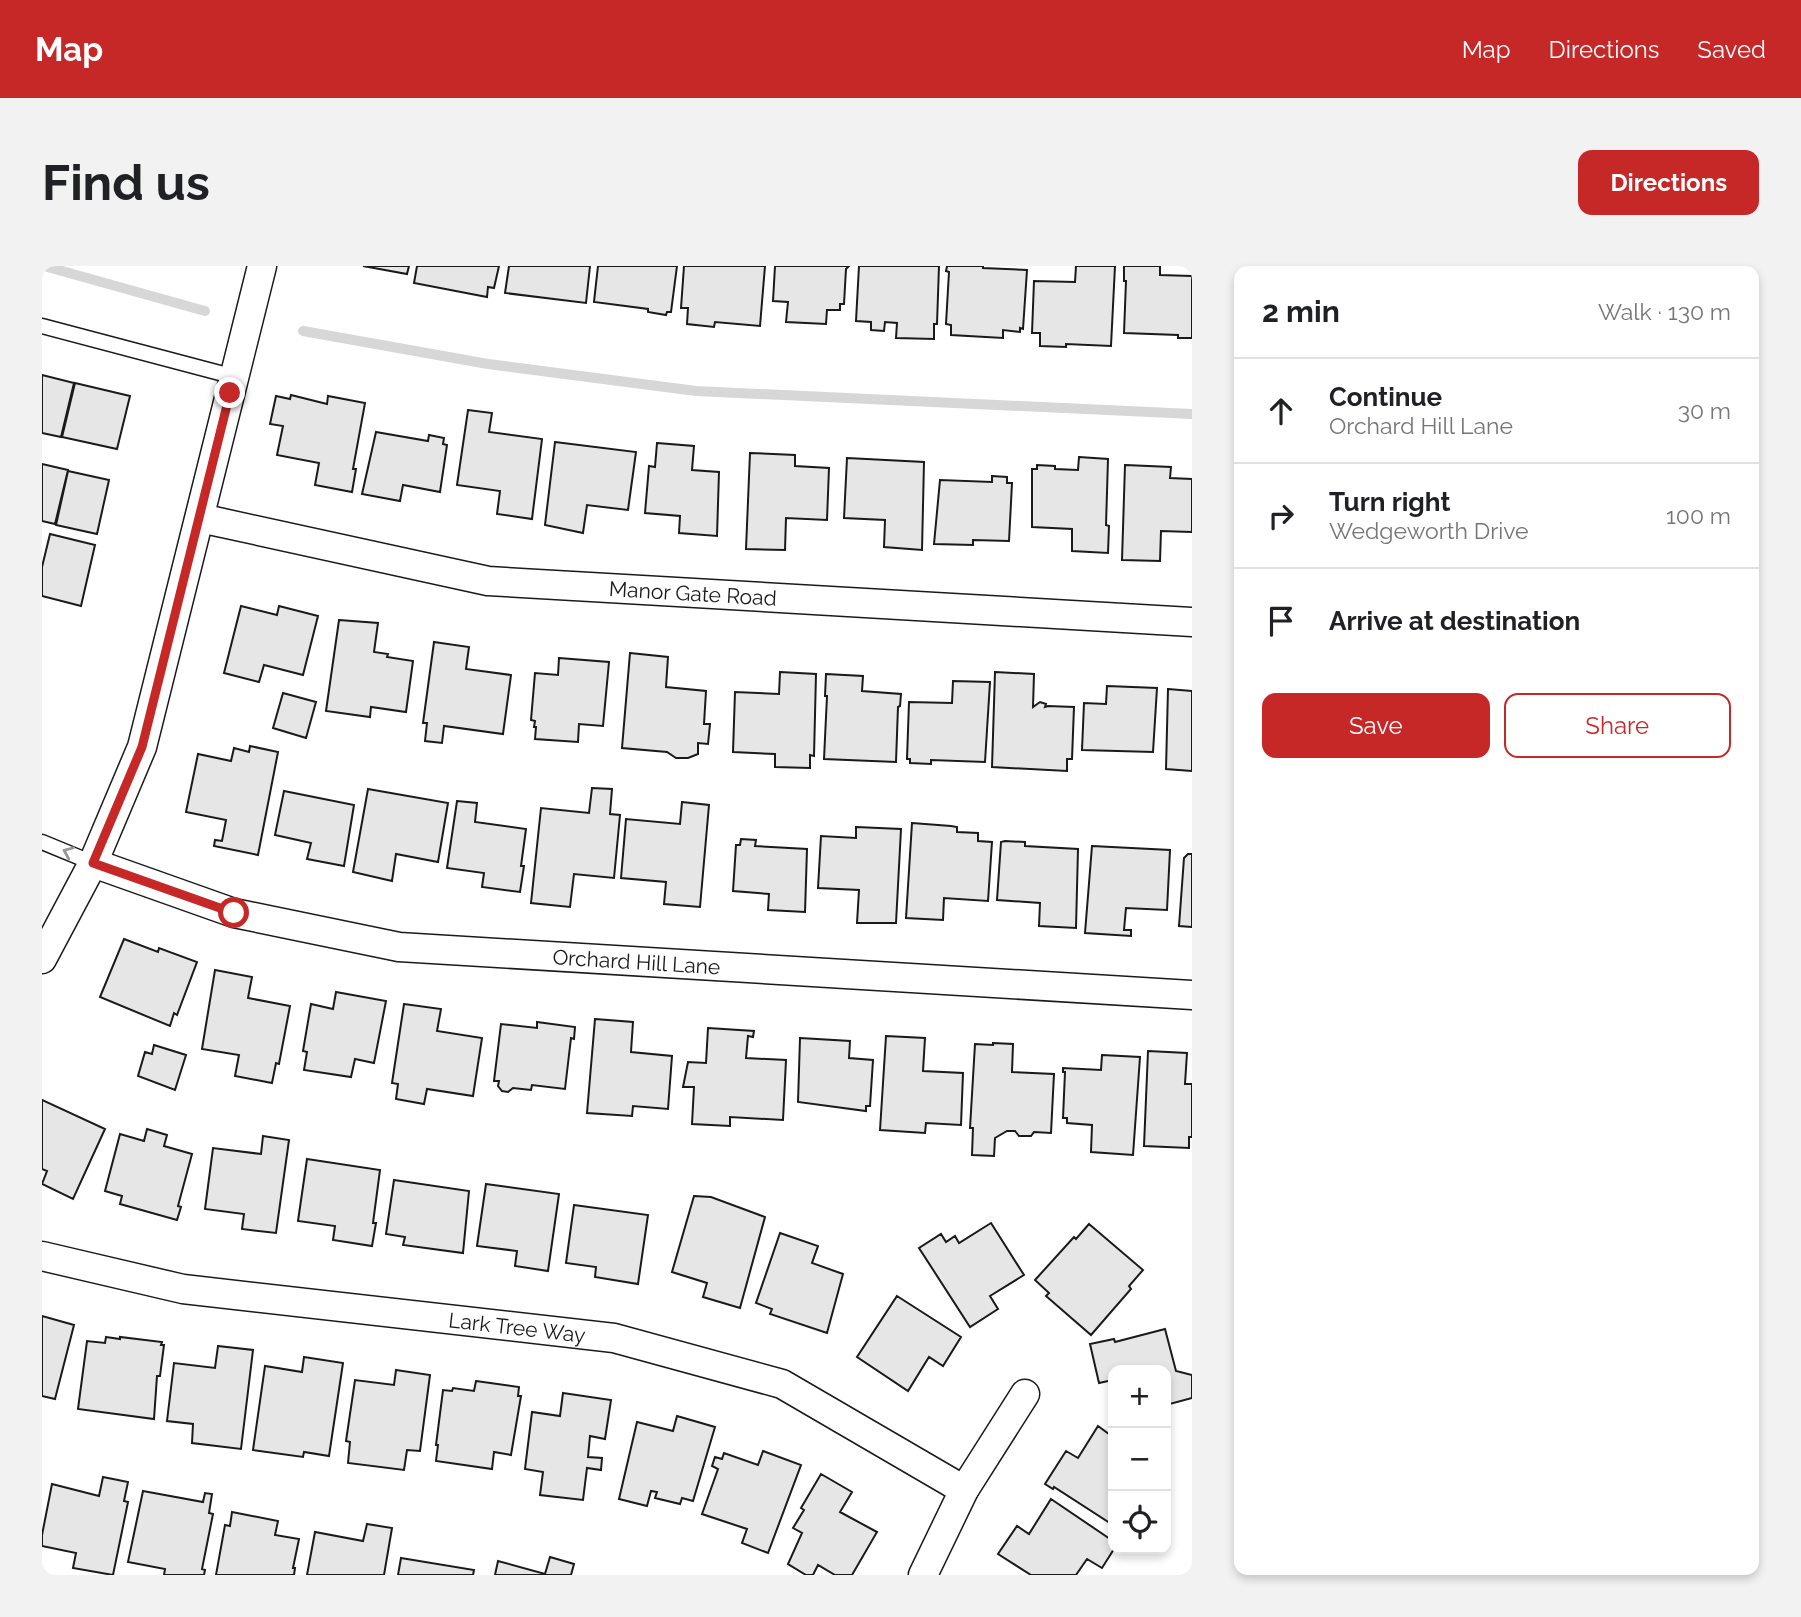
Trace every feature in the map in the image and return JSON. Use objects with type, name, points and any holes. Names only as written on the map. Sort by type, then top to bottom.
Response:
[{"type":"street","points":[[42,959],[93,863],[142,747],[262,266]]},
{"type":"street","name":"Manor Gate Road","points":[[200,518],[488,581],[1192,622]]},
{"type":"street","name":"Orchard Hill Lane","points":[[93,863],[234,913],[399,947],[1192,995]]},
{"type":"street","name":"Lark Tree Way","points":[[42,1256],[183,1289],[614,1338],[782,1384],[964,1490]]},
{"type":"street","points":[[923,1575],[964,1490],[1025,1394]]},
{"type":"lane","points":[[42,326],[234,377]]},
{"type":"lane","points":[[42,842],[93,863]]},
{"type":"building","points":[[363,266],[409,266],[407,274]]},
{"type":"building","points":[[417,266],[499,266],[494,288],[488,287],[487,297],[414,283]]},
{"type":"building","points":[[509,266],[590,266],[586,303],[505,293]]},
{"type":"building","points":[[598,266],[677,266],[671,312],[666,315],[648,312],[648,309],[594,302]]},
{"type":"building","points":[[684,266],[765,266],[760,326],[715,322],[714,327],[687,324],[688,308],[681,308]]},
{"type":"building","points":[[775,266],[849,266],[846,269],[844,304],[840,304],[840,310],[827,310],[826,324],[786,322],[788,302],[773,301]]},
{"type":"building","points":[[859,266],[939,266],[934,339],[896,338],[897,323],[885,322],[884,331],[871,330],[871,322],[856,321]]},
{"type":"building","points":[[947,266],[1027,270],[1023,329],[1020,328],[1020,332],[1003,330],[1003,338],[951,335],[951,325],[946,324],[949,272],[946,271]]},
{"type":"building","points":[[1076,266],[1115,266],[1111,346],[1040,346],[1040,333],[1032,333],[1034,281],[1075,282]]},
{"type":"building","points":[[1124,266],[1160,266],[1160,275],[1192,276],[1192,338],[1124,333]]},
{"type":"building","points":[[42,375],[74,383],[61,437],[42,433]]},
{"type":"building","points":[[75,383],[130,396],[117,449],[62,437]]},
{"type":"building","points":[[291,395],[327,404],[328,396],[365,403],[353,469],[356,469],[352,492],[315,485],[319,463],[277,455],[283,426],[270,424],[276,396],[290,399]]},
{"type":"building","points":[[468,410],[492,413],[489,432],[542,439],[532,519],[497,514],[500,491],[457,485]]},
{"type":"building","points":[[376,432],[428,441],[429,435],[444,438],[443,444],[447,445],[440,492],[403,485],[400,501],[362,494]]},
{"type":"building","points":[[555,442],[636,452],[628,510],[587,505],[583,533],[545,525]]},
{"type":"building","points":[[657,443],[694,446],[692,470],[719,472],[717,536],[679,533],[680,516],[645,513],[649,466],[655,467]]},
{"type":"building","points":[[750,453],[795,455],[795,466],[829,468],[827,520],[786,518],[785,550],[746,549]]},
{"type":"building","points":[[1079,457],[1108,459],[1108,553],[1072,551],[1072,529],[1032,527],[1032,469],[1037,469],[1037,465],[1078,470]]},
{"type":"building","points":[[847,458],[924,462],[922,550],[884,547],[885,520],[844,518]]},
{"type":"building","points":[[42,464],[68,470],[55,524],[42,521]]},
{"type":"building","points":[[1125,465],[1171,467],[1170,478],[1192,479],[1192,532],[1161,531],[1160,561],[1122,560]]},
{"type":"building","points":[[68,471],[109,480],[97,534],[56,525]]},
{"type":"building","points":[[992,476],[1007,477],[1007,483],[1012,483],[1009,541],[973,540],[973,545],[934,544],[940,480],[992,482]]},
{"type":"building","points":[[50,534],[95,545],[81,606],[42,596],[42,567]]},
{"type":"building","points":[[241,606],[277,615],[279,606],[318,616],[303,675],[264,665],[259,682],[224,673]]},
{"type":"building","points":[[339,620],[378,623],[374,652],[413,661],[406,712],[371,707],[370,717],[326,711]]},
{"type":"building","points":[[434,642],[469,647],[466,669],[511,675],[503,734],[444,726],[442,743],[425,741],[427,723],[423,723]]},
{"type":"building","points":[[630,653],[668,657],[666,687],[706,691],[704,724],[710,724],[708,744],[698,743],[698,754],[688,758],[676,758],[667,752],[622,748]]},
{"type":"building","points":[[559,658],[609,662],[603,726],[579,724],[578,742],[535,739],[535,721],[531,720],[535,673],[558,675]]},
{"type":"building","points":[[780,672],[816,674],[814,756],[810,755],[810,768],[775,767],[775,754],[733,752],[735,692],[779,694]]},
{"type":"building","points":[[995,672],[1034,674],[1033,707],[1040,702],[1046,704],[1045,707],[1074,707],[1072,759],[1067,759],[1067,771],[992,767]]},
{"type":"building","points":[[826,674],[863,676],[862,691],[901,694],[896,762],[824,759]]},
{"type":"building","points":[[953,681],[990,682],[985,762],[931,760],[931,764],[910,763],[910,759],[907,759],[909,702],[952,703]]},
{"type":"building","points":[[1107,686],[1157,688],[1153,752],[1082,750],[1084,703],[1106,704]]},
{"type":"building","points":[[1168,689],[1192,691],[1192,771],[1166,769]]},
{"type":"building","points":[[283,693],[316,702],[306,738],[273,728]]},
{"type":"building","points":[[250,746],[278,752],[258,855],[214,846],[215,840],[222,841],[226,820],[186,812],[198,754],[231,761],[234,748],[249,752]]},
{"type":"building","points":[[592,788],[612,789],[610,814],[620,815],[614,878],[574,874],[570,907],[531,903],[541,808],[589,813]]},
{"type":"building","points":[[368,789],[448,803],[438,862],[396,854],[392,881],[353,872]]},
{"type":"building","points":[[284,791],[354,805],[344,866],[307,859],[311,843],[275,835]]},
{"type":"building","points":[[457,801],[477,803],[475,822],[526,829],[520,892],[482,887],[484,873],[447,868]]},
{"type":"building","points":[[682,802],[709,805],[700,907],[664,904],[666,882],[621,878],[626,819],[680,824]]},
{"type":"building","points":[[912,823],[957,827],[957,832],[978,833],[978,841],[992,842],[988,901],[944,898],[943,920],[906,918]]},
{"type":"building","points":[[856,827],[901,829],[896,923],[857,923],[859,890],[818,888],[821,836],[856,838]]},
{"type":"building","points":[[741,839],[756,840],[755,846],[807,849],[805,912],[768,910],[769,894],[733,891],[736,845],[740,845]]},
{"type":"building","points":[[1001,842],[1025,842],[1025,846],[1078,849],[1076,928],[1039,926],[1040,903],[997,900]]},
{"type":"building","points":[[1092,846],[1170,850],[1167,910],[1126,908],[1124,930],[1131,930],[1131,936],[1085,933]]},
{"type":"building","points":[[1192,854],[1192,927],[1179,926],[1184,858]]},
{"type":"building","points":[[124,939],[158,952],[159,948],[197,962],[177,1015],[174,1013],[170,1026],[100,997]]},
{"type":"building","points":[[215,970],[252,977],[248,998],[290,1006],[279,1064],[276,1063],[272,1083],[235,1076],[239,1055],[202,1049]]},
{"type":"building","points":[[336,992],[386,1001],[374,1063],[355,1059],[351,1077],[304,1070],[307,1052],[303,1051],[311,1004],[333,1009]]},
{"type":"building","points":[[404,1004],[441,1009],[437,1031],[482,1038],[473,1096],[427,1089],[424,1104],[396,1099],[398,1084],[392,1083]]},
{"type":"building","points":[[595,1019],[633,1022],[631,1052],[672,1056],[668,1109],[633,1106],[632,1116],[587,1113]]},
{"type":"building","points":[[537,1022],[575,1027],[574,1039],[571,1038],[565,1089],[532,1085],[531,1090],[513,1088],[508,1092],[502,1091],[498,1086],[499,1081],[494,1081],[501,1024],[537,1028]]},
{"type":"building","points":[[708,1028],[754,1031],[753,1037],[748,1036],[746,1058],[786,1060],[783,1120],[730,1117],[730,1126],[692,1124],[694,1087],[683,1087],[688,1062],[706,1063]]},
{"type":"building","points":[[886,1036],[925,1038],[923,1071],[963,1073],[961,1125],[926,1123],[925,1133],[880,1130]]},
{"type":"building","points":[[800,1038],[850,1041],[849,1058],[873,1060],[870,1106],[866,1106],[866,1111],[798,1102]]},
{"type":"building","points":[[975,1044],[1013,1044],[1012,1072],[1054,1074],[1051,1133],[1034,1132],[1031,1136],[1019,1136],[1015,1131],[1007,1131],[995,1138],[994,1156],[972,1155],[973,1128],[970,1128]]},
{"type":"building","points":[[154,1045],[186,1055],[175,1090],[138,1076],[145,1052],[152,1054]]},
{"type":"building","points":[[1148,1051],[1187,1053],[1185,1084],[1192,1084],[1192,1137],[1189,1137],[1189,1148],[1144,1146]]},
{"type":"building","points":[[1102,1055],[1140,1057],[1133,1155],[1091,1152],[1092,1125],[1067,1123],[1067,1118],[1063,1118],[1063,1068],[1101,1070]]},
{"type":"building","points":[[42,1100],[105,1129],[73,1199],[42,1184],[47,1171],[42,1169]]},
{"type":"building","points":[[147,1129],[167,1135],[164,1146],[192,1154],[178,1206],[181,1207],[177,1220],[120,1204],[122,1196],[105,1191],[120,1134],[144,1141]]},
{"type":"building","points":[[263,1136],[289,1140],[276,1233],[242,1229],[244,1214],[205,1209],[213,1148],[261,1154]]},
{"type":"building","points":[[307,1159],[380,1170],[372,1246],[333,1240],[335,1226],[298,1221]]},
{"type":"building","points":[[394,1180],[469,1191],[463,1253],[403,1245],[405,1237],[386,1234]]},
{"type":"building","points":[[486,1184],[559,1194],[548,1271],[515,1266],[517,1251],[477,1246]]},
{"type":"building","points":[[694,1196],[711,1197],[765,1217],[740,1308],[703,1297],[707,1283],[672,1272]]},
{"type":"building","points":[[574,1205],[648,1215],[638,1284],[595,1277],[596,1267],[566,1263]]},
{"type":"building","points":[[991,1223],[1024,1275],[990,1296],[998,1309],[970,1327],[919,1248],[941,1234],[946,1242],[955,1236],[959,1243]]},
{"type":"building","points":[[1089,1224],[1143,1270],[1129,1286],[1131,1289],[1091,1335],[1046,1296],[1049,1293],[1035,1280]]},
{"type":"building","points":[[780,1233],[818,1246],[812,1263],[843,1274],[827,1333],[770,1314],[772,1309],[756,1303]]},
{"type":"building","points":[[897,1296],[961,1337],[943,1366],[929,1357],[908,1391],[857,1357]]},
{"type":"building","points":[[42,1316],[74,1325],[55,1399],[42,1396]]},
{"type":"building","points":[[1165,1329],[1176,1371],[1192,1375],[1192,1398],[1171,1404],[1171,1365],[1108,1365],[1108,1381],[1099,1383],[1090,1344],[1114,1339],[1115,1342]]},
{"type":"building","points":[[106,1337],[162,1342],[161,1345],[164,1345],[160,1376],[157,1376],[154,1419],[78,1409],[87,1341],[105,1343]]},
{"type":"building","points":[[218,1346],[253,1350],[241,1449],[192,1443],[193,1424],[167,1421],[174,1363],[215,1368]]},
{"type":"building","points":[[304,1357],[343,1363],[329,1456],[304,1452],[303,1457],[253,1450],[265,1366],[302,1372]]},
{"type":"building","points":[[396,1370],[430,1375],[420,1451],[407,1450],[404,1470],[348,1463],[350,1442],[346,1441],[355,1380],[394,1385]]},
{"type":"building","points":[[476,1381],[519,1387],[518,1396],[521,1396],[511,1455],[494,1452],[492,1469],[436,1461],[443,1390],[452,1391],[453,1388],[474,1391]]},
{"type":"building","points":[[563,1393],[611,1400],[605,1439],[590,1436],[588,1457],[602,1458],[601,1470],[587,1468],[583,1500],[540,1495],[543,1472],[525,1469],[532,1412],[560,1416]]},
{"type":"building","points":[[677,1416],[715,1427],[693,1501],[682,1498],[680,1504],[655,1498],[657,1492],[651,1491],[647,1506],[619,1499],[637,1422],[673,1431]]},
{"type":"building","points":[[1098,1426],[1108,1433],[1108,1522],[1045,1484],[1066,1451],[1078,1458]]},
{"type":"building","points":[[763,1451],[801,1465],[768,1553],[742,1543],[747,1529],[702,1514],[718,1469],[712,1466],[715,1457],[722,1459],[724,1453],[758,1465]]},
{"type":"building","points":[[821,1474],[852,1492],[840,1512],[877,1532],[852,1575],[835,1575],[818,1565],[813,1575],[806,1575],[788,1564],[802,1533],[793,1528],[804,1510],[801,1508]]},
{"type":"building","points":[[103,1477],[128,1482],[124,1501],[128,1502],[113,1575],[73,1568],[76,1553],[42,1546],[52,1484],[99,1496]]},
{"type":"building","points":[[143,1491],[203,1502],[205,1493],[212,1494],[209,1513],[213,1514],[202,1569],[205,1570],[204,1575],[164,1575],[165,1569],[128,1562]]},
{"type":"building","points":[[1051,1499],[1108,1538],[1108,1554],[1111,1554],[1102,1568],[1087,1559],[1076,1575],[1031,1575],[998,1554],[1017,1526],[1029,1534]]},
{"type":"building","points":[[232,1512],[278,1521],[275,1535],[299,1539],[294,1575],[216,1575],[225,1525],[230,1526]]},
{"type":"building","points":[[367,1524],[392,1528],[384,1575],[307,1575],[315,1532],[363,1541]]},
{"type":"building","points":[[550,1557],[574,1564],[571,1575],[495,1575],[498,1561],[545,1574]]},
{"type":"building","points":[[401,1558],[474,1570],[473,1575],[398,1575]]},
{"type":"waterway","points":[[44,266],[205,311]]},
{"type":"waterway","points":[[303,331],[488,364],[696,391],[1192,414]]},
{"type":"route","points":[[230,393],[142,747],[93,863],[234,913]]}]
